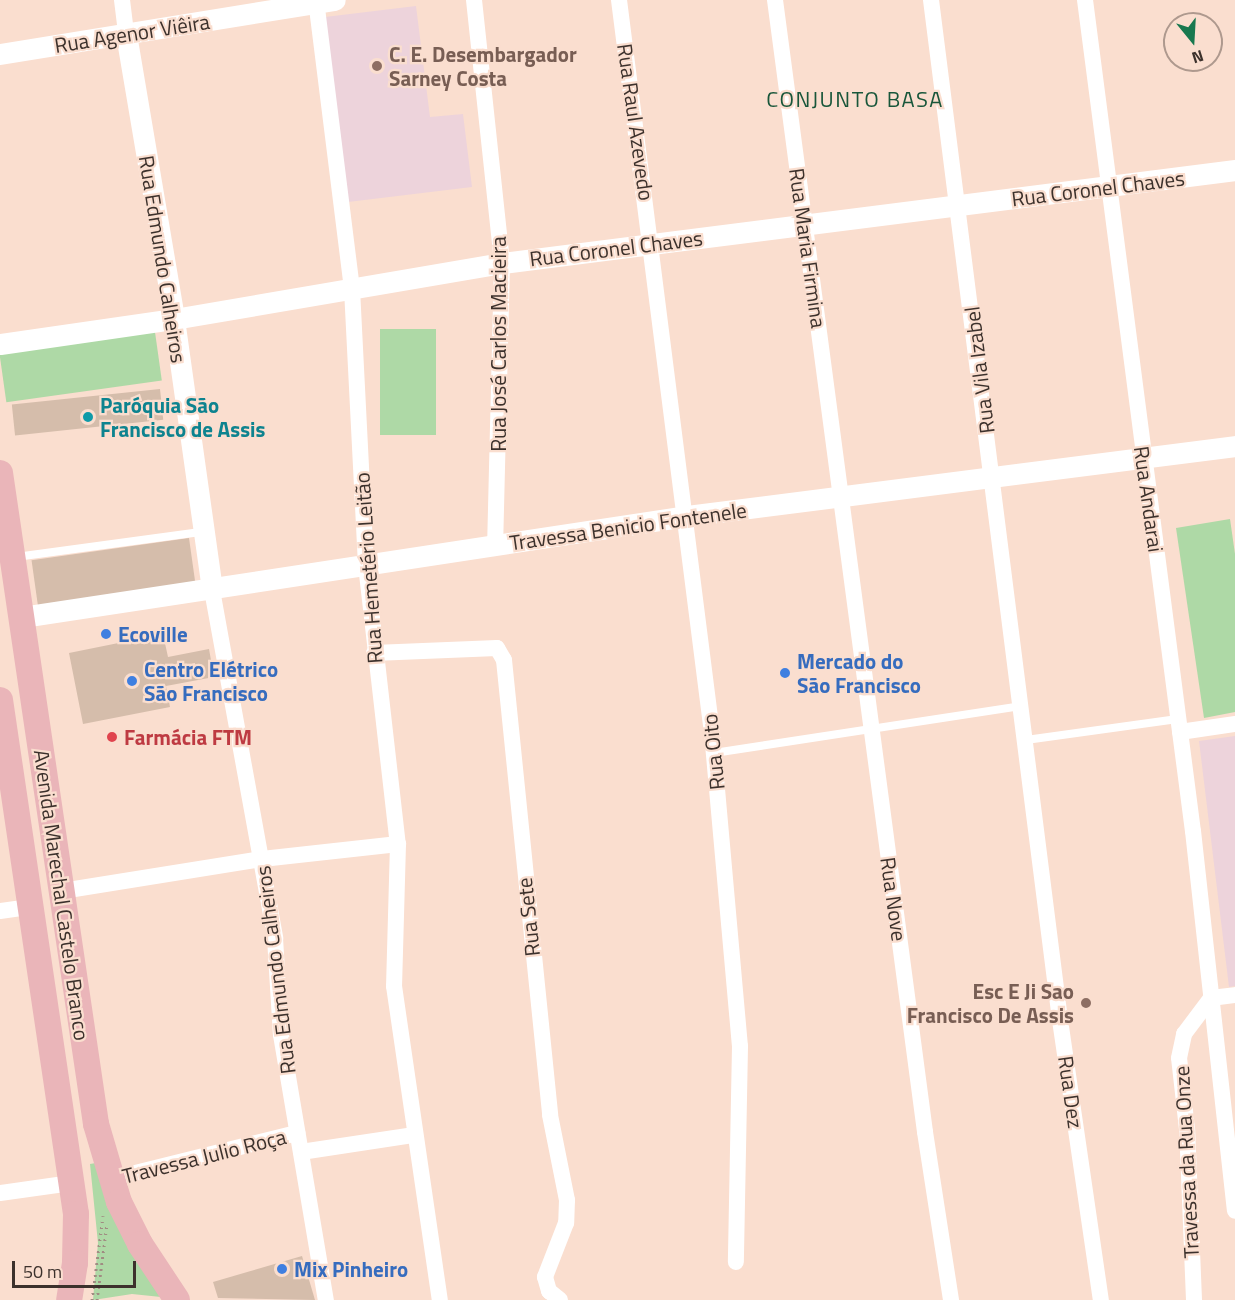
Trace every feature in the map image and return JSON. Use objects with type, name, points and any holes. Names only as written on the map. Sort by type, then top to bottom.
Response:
[{"type":"main road","name":"Avenida Marechal Castelo Branco","points":[[0,473],[96,1124],[112,1200],[177,1300]]},
{"type":"main road","name":"Avenida Marechal Castelo Branco","points":[[0,700],[71,1183],[77,1238],[69,1300]]},
{"type":"street","name":"Rua Edmundo Calheiros","points":[[122,0],[174,319],[212,590],[275,938],[281,1035],[326,1300]]},
{"type":"street","name":"Rua José Carlos Macieira","points":[[474,0],[502,263],[495,545]]},
{"type":"street","name":"Rua Raul Azevedo","points":[[619,0],[652,244]]},
{"type":"street","name":"Rua Maria Firmina","points":[[775,0],[841,497]]},
{"type":"street","name":"Rua Vila Izabel","points":[[931,0],[1026,740]]},
{"type":"street","name":"Rua Andarai","points":[[1085,0],[1179,725],[1235,1211]]},
{"type":"street","name":"Rua Agenor Viêira","points":[[0,54],[322,1]]},
{"type":"street","name":"Rua Hemetério Leitão","points":[[322,1],[352,289],[366,565],[374,653],[398,844],[394,986],[413,1135],[427,1195],[440,1300]]},
{"type":"street","name":"Rua Coronel Chaves","points":[[0,344],[174,319],[502,263],[1235,170]]},
{"type":"street","name":"Rua Oito","points":[[652,244],[687,516],[714,753],[740,1046],[736,1262]]},
{"type":"street","name":"Travessa Benicio Fontenele","points":[[22,617],[212,590],[687,516],[1235,446]]},
{"type":"street","name":"Rua Nove","points":[[841,497],[951,1300]]},
{"type":"street","name":"Rua Sete","points":[[374,653],[497,648],[504,660],[550,1115],[567,1200],[566,1223],[545,1277],[549,1291],[561,1300]]},
{"type":"street","points":[[1179,725],[1235,724]]},
{"type":"street","name":"Rua Dez","points":[[1026,740],[1060,1020],[1101,1300]]},
{"type":"street","points":[[62,891],[262,860],[398,844]]},
{"type":"street","points":[[0,911],[30,907]]},
{"type":"street","points":[[1211,998],[1235,995]]},
{"type":"street","name":"Travessa da Rua Onze","points":[[1194,1300],[1187,1129],[1179,1058],[1184,1034],[1211,998]]},
{"type":"street","name":"Travessa Julio Roça","points":[[112,1200],[297,1133]]},
{"type":"street","points":[[301,1152],[413,1135]]},
{"type":"street","points":[[0,1192],[71,1183]]},
{"type":"lane","points":[[12,557],[205,531]]},
{"type":"lane","points":[[714,753],[1022,706]]},
{"type":"lane","points":[[1026,740],[1179,725]]},
{"type":"path","points":[[92,1300],[104,1207],[112,1200]]},
{"type":"path","points":[[97,1300],[112,1200]]},
{"type":"shaded area","name":"C. E. Desembargador Sarney Costa","points":[[416,6],[430,117],[463,114],[472,187],[348,202],[325,17]]},
{"type":"shaded area","points":[[1235,736],[1235,986],[1229,987],[1199,741]]},
{"type":"green space","points":[[380,329],[436,329],[436,435],[380,435]]},
{"type":"green space","points":[[155,332],[162,381],[6,402],[0,354]]},
{"type":"green space","points":[[1230,519],[1235,554],[1235,712],[1204,718],[1176,528]]},
{"type":"green space","points":[[96,1163],[161,1297],[132,1294],[93,1300],[98,1243],[90,1164]]},
{"type":"building","name":"Paróquia São Francisco de Assis","points":[[160,389],[163,420],[15,435],[12,405]]},
{"type":"building","points":[[189,538],[196,587],[38,609],[32,560]]},
{"type":"building","name":"Centro Elétrico São Francisco","points":[[163,634],[168,657],[209,649],[214,677],[166,686],[170,707],[83,724],[69,653]]},
{"type":"building","name":"Mix Pinheiro","points":[[302,1256],[315,1300],[218,1298],[213,1282]]},
{"type":"place","name":"C. E. Desembargador Sarney Costa","points":[[377,66]]},
{"type":"place","name":"Paróquia São Francisco de Assis","points":[[88,417]]},
{"type":"place","name":"Ecoville","points":[[106,634]]},
{"type":"place","name":"Mercado do São Francisco","points":[[785,673]]},
{"type":"place","name":"Centro Elétrico São Francisco","points":[[132,681]]},
{"type":"place","name":"Farmácia FTM","points":[[112,737]]},
{"type":"place","name":"Esc E Ji Sao Francisco De Assis","points":[[1086,1003]]},
{"type":"place","name":"Mix Pinheiro","points":[[282,1269]]},
{"type":"district","name":"CONJUNTO BASA","points":[[855,100]]}]
